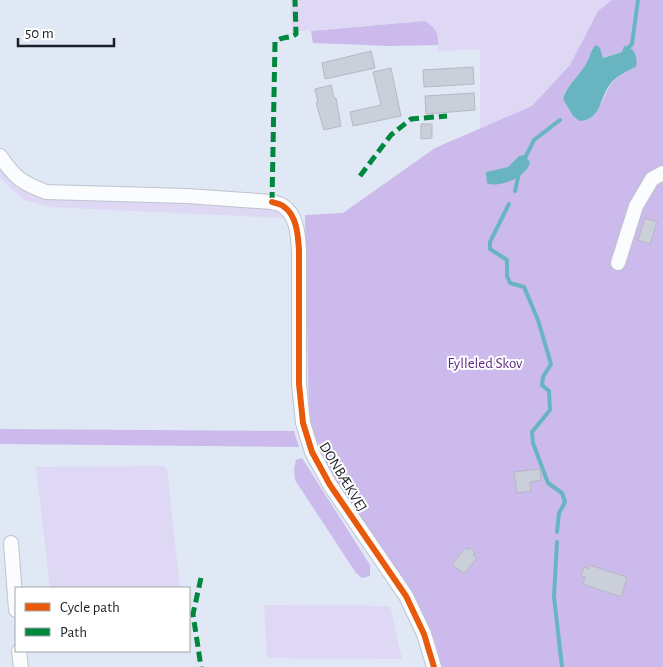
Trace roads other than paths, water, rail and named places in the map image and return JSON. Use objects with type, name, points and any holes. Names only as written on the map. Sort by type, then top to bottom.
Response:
[{"type":"street","name":"DONBÆKVEJ","points":[[0,156],[12,173],[27,185],[46,192],[187,196],[272,202],[283,206],[293,217],[297,229],[299,250],[299,384],[303,423],[312,452],[330,485],[406,596],[424,634],[434,667]]},
{"type":"street","points":[[618,263],[636,206],[652,179],[663,173]]},
{"type":"street","points":[[11,543],[15,597]]},
{"type":"street","points":[[19,652],[21,667]]},
{"type":"water","points":[[596,45],[600,48],[603,58],[622,52],[624,46],[631,48],[637,60],[636,67],[614,80],[606,91],[596,113],[592,117],[580,121],[573,116],[563,99],[567,89],[584,67]]},
{"type":"water","points":[[524,155],[530,162],[528,167],[519,176],[505,183],[487,183],[486,172],[508,167],[519,156]]},
{"type":"waterway","points":[[626,50],[632,44],[638,0]]},
{"type":"waterway","points":[[524,160],[534,140],[560,120]]},
{"type":"waterway","points":[[515,191],[519,173]]},
{"type":"waterway","points":[[509,204],[490,242],[490,249],[507,260],[507,276],[510,283],[524,287],[538,320],[551,364],[543,377],[542,385],[549,391],[550,410],[532,432],[533,443],[548,483],[562,493],[565,502],[559,513],[557,532]]},
{"type":"waterway","points":[[557,542],[554,597],[562,667]]},
{"type":"park label","name":"Fylleled Skov","points":[[485,363]]}]
